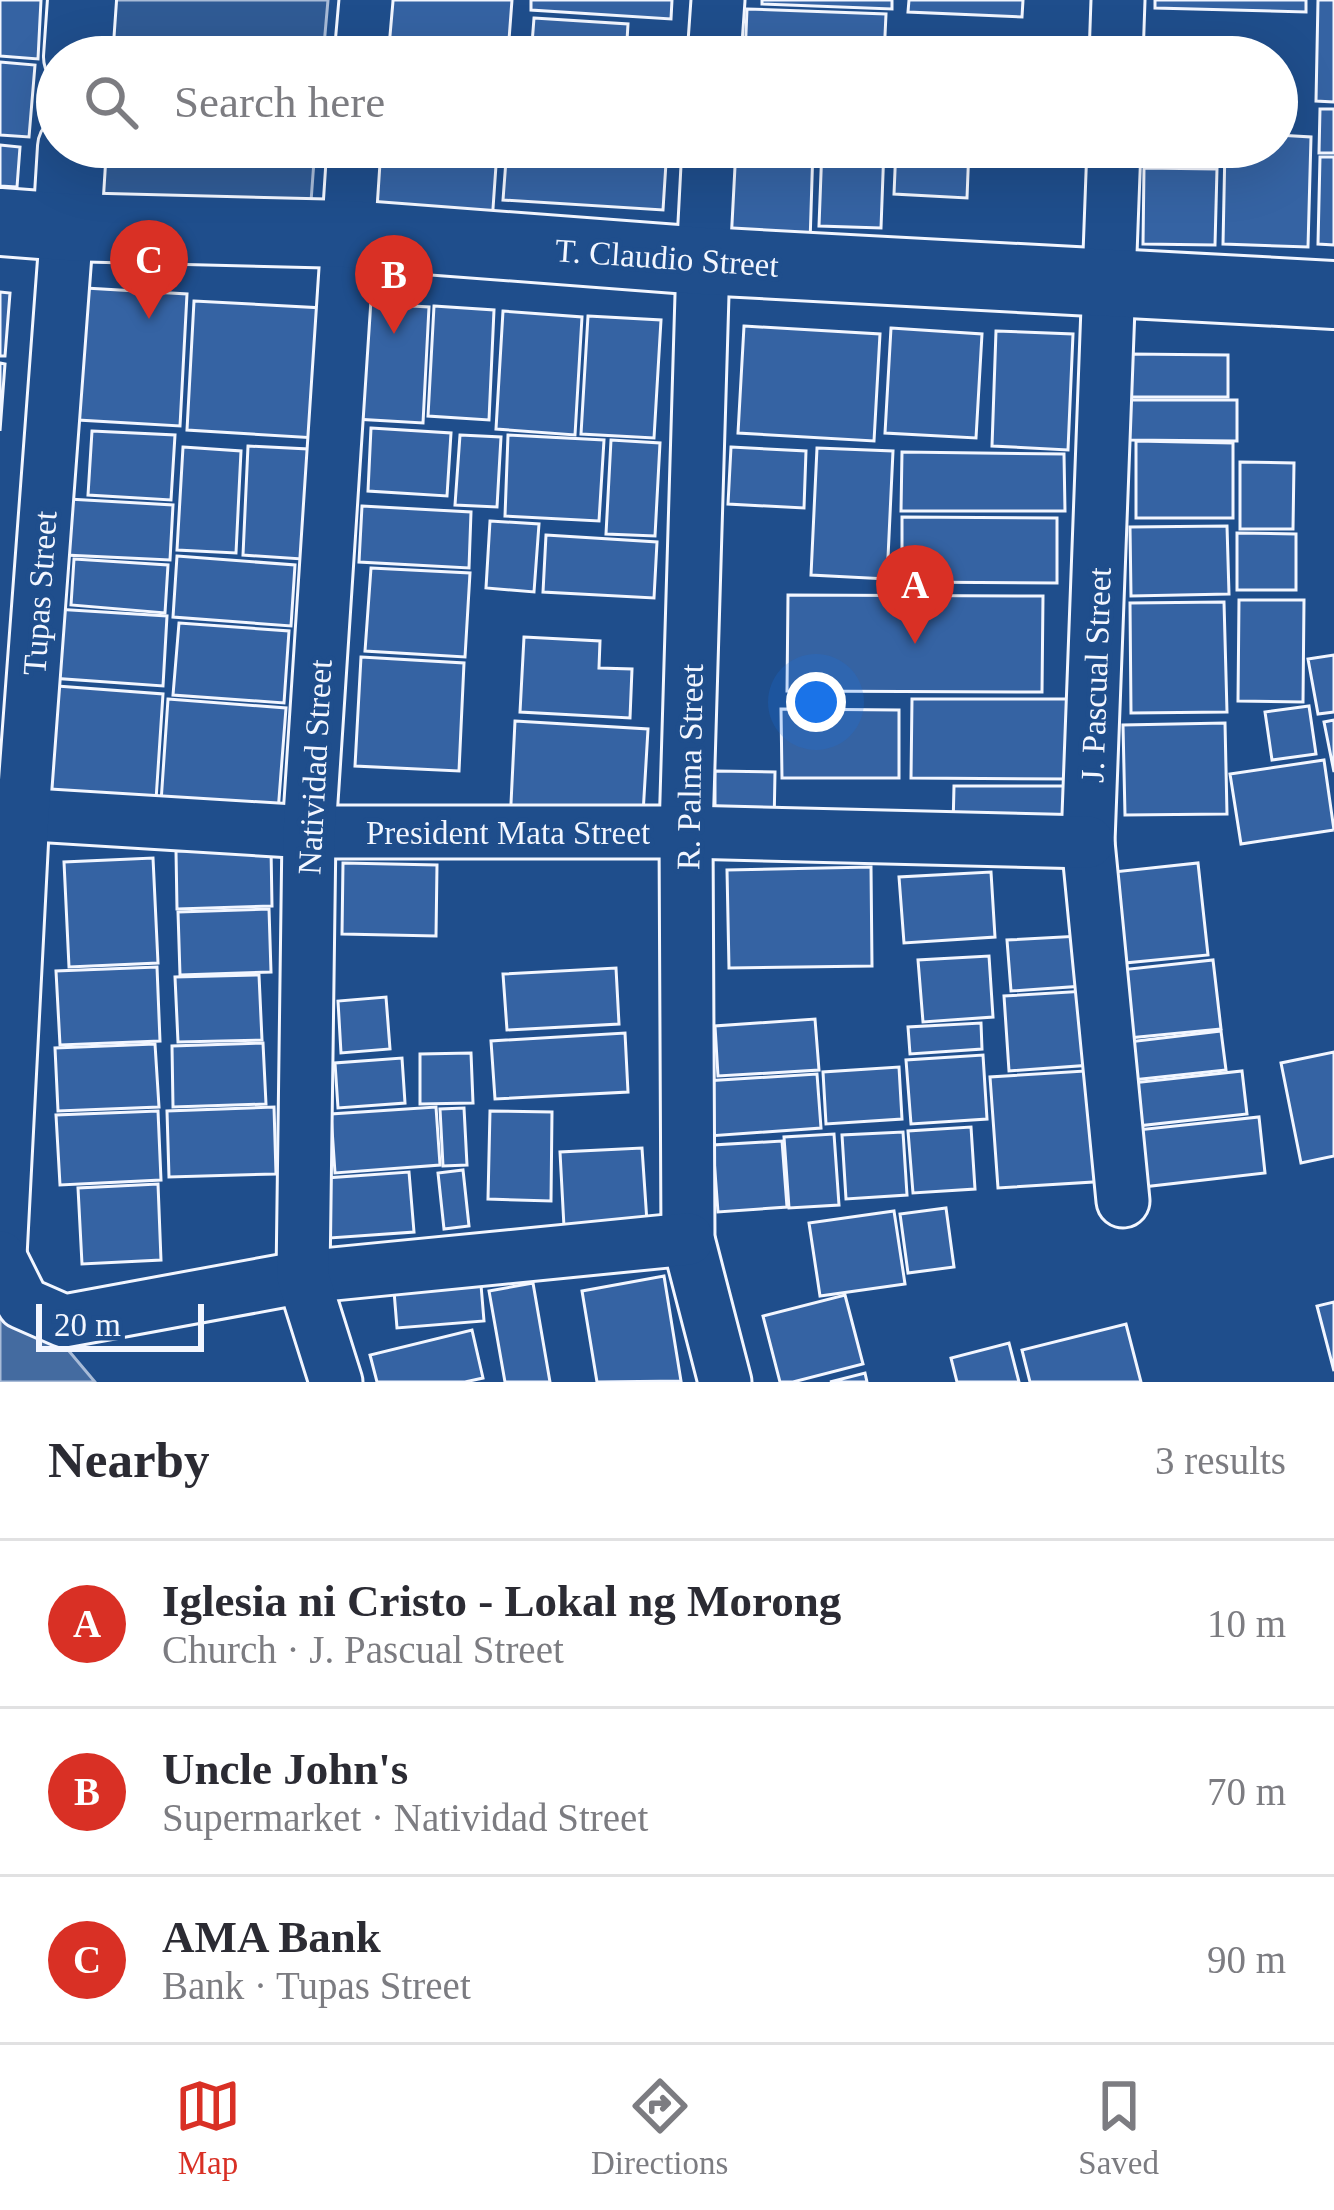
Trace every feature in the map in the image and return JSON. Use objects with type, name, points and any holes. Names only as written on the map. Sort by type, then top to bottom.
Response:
[{"type":"main road","points":[[79,36],[82,0]]},
{"type":"main road","name":"Tupas Street","points":[[67,227],[71,168]]},
{"type":"main road","name":"T. Claudio Street","points":[[0,222],[347,234],[703,261],[1334,295]]},
{"type":"street","points":[[363,36],[366,0]]},
{"type":"street","points":[[715,36],[718,0]]},
{"type":"street","points":[[1117,36],[1118,0]]},
{"type":"street","name":"Natividad Street","points":[[337,1382],[303,1277],[309,832],[352,168]]},
{"type":"street","name":"R. Palma Street","points":[[708,168],[686,832],[688,1240],[725,1382]]},
{"type":"street","name":"J. Pascual Street","points":[[1113,168],[1088,842],[1123,1201]]},
{"type":"street","name":"Tupas Street","points":[[67,227],[11,814],[0,1256],[23,1303],[64,1321],[303,1277]]},
{"type":"street","name":"President Mata Street","points":[[11,814],[309,832],[686,832],[1088,842]]},
{"type":"street","points":[[303,1277],[688,1240]]},
{"type":"shaded area","points":[[108,0],[328,0],[325,36],[105,36]]},
{"type":"shaded area","points":[[94,168],[313,168],[310,215],[91,195]]},
{"type":"shaded area","points":[[0,1269],[95,1382],[0,1382]]},
{"type":"building","points":[[0,0],[41,0],[36,59],[0,56]]},
{"type":"building","points":[[391,0],[512,0],[509,36],[389,36]]},
{"type":"building","points":[[531,0],[672,0],[671,19],[531,10]]},
{"type":"building","points":[[762,0],[892,0],[892,9],[762,4]]},
{"type":"building","points":[[909,0],[1023,0],[1022,17],[908,12]]},
{"type":"building","points":[[1155,0],[1306,0],[1306,12],[1155,8]]},
{"type":"building","points":[[1318,0],[1334,0],[1334,102],[1316,101]]},
{"type":"building","points":[[747,9],[886,14],[885,36],[746,36]]},
{"type":"building","points":[[534,18],[628,24],[627,36],[533,36]]},
{"type":"building","points":[[0,62],[35,65],[29,137],[0,135]]},
{"type":"building","points":[[1320,109],[1334,109],[1334,153],[1319,153]]},
{"type":"building","points":[[1298,136],[1311,137],[1308,247],[1223,244],[1225,168],[1298,168]]},
{"type":"building","points":[[0,145],[20,147],[17,187],[0,186]]},
{"type":"building","points":[[1320,157],[1334,157],[1334,245],[1318,244]]},
{"type":"building","points":[[372,168],[496,168],[492,223],[369,214]]},
{"type":"building","points":[[505,168],[666,168],[663,210],[503,200]]},
{"type":"building","points":[[731,168],[812,168],[810,243],[729,240]]},
{"type":"building","points":[[821,168],[883,168],[881,228],[819,226]]},
{"type":"building","points":[[895,168],[968,168],[967,198],[894,194]]},
{"type":"building","points":[[1144,168],[1217,169],[1215,245],[1143,244]]},
{"type":"building","points":[[68,287],[187,294],[180,426],[61,419]]},
{"type":"building","points":[[0,292],[10,293],[5,356],[0,356]]},
{"type":"building","points":[[194,301],[323,308],[316,438],[187,430]]},
{"type":"building","points":[[361,303],[429,307],[423,423],[355,419]]},
{"type":"building","points":[[434,306],[494,310],[489,420],[428,416]]},
{"type":"building","points":[[503,311],[582,317],[575,435],[496,429]]},
{"type":"building","points":[[588,316],[661,320],[654,438],[581,434]]},
{"type":"building","points":[[744,326],[880,334],[874,441],[738,433]]},
{"type":"building","points":[[891,328],[982,334],[976,438],[885,433]]},
{"type":"building","points":[[996,331],[1073,334],[1068,450],[992,446]]},
{"type":"building","points":[[1129,354],[1228,355],[1228,397],[1129,397]]},
{"type":"building","points":[[0,363],[5,364],[0,431]]},
{"type":"building","points":[[1125,400],[1237,400],[1237,441],[1125,440]]},
{"type":"building","points":[[371,428],[451,433],[447,496],[368,491]]},
{"type":"building","points":[[92,431],[175,435],[171,500],[88,495]]},
{"type":"building","points":[[460,435],[501,437],[497,507],[455,505]]},
{"type":"building","points":[[508,435],[604,440],[599,521],[505,516]]},
{"type":"building","points":[[611,440],[660,443],[655,536],[606,534]]},
{"type":"building","points":[[1136,441],[1233,443],[1233,518],[1136,518]]},
{"type":"building","points":[[248,446],[308,449],[302,559],[243,555]]},
{"type":"building","points":[[183,447],[241,451],[236,553],[177,550]]},
{"type":"building","points":[[731,447],[806,451],[804,508],[728,504]]},
{"type":"building","points":[[817,448],[893,451],[887,579],[811,575]]},
{"type":"building","points":[[902,452],[1064,454],[1065,511],[901,511]]},
{"type":"building","points":[[1240,462],[1294,463],[1293,529],[1240,529]]},
{"type":"building","points":[[68,499],[173,505],[170,560],[65,555]]},
{"type":"building","points":[[362,506],[471,512],[469,568],[359,562]]},
{"type":"building","points":[[902,517],[1057,518],[1057,583],[902,582]]},
{"type":"building","points":[[490,521],[539,524],[534,592],[486,588]]},
{"type":"building","points":[[1227,526],[1229,594],[1131,596],[1130,527]]},
{"type":"building","points":[[1237,533],[1296,534],[1296,590],[1237,590]]},
{"type":"building","points":[[546,535],[657,542],[654,598],[543,592]]},
{"type":"building","points":[[177,556],[295,565],[291,626],[173,617]]},
{"type":"building","points":[[74,559],[168,565],[165,613],[71,605]]},
{"type":"building","points":[[371,568],[470,573],[465,657],[365,651]]},
{"type":"building","points":[[788,595],[1043,596],[1042,692],[787,691]]},
{"type":"building","points":[[1239,600],[1304,600],[1303,702],[1238,701]]},
{"type":"building","points":[[1224,602],[1227,712],[1131,713],[1130,603]]},
{"type":"building","points":[[55,609],[167,616],[163,686],[51,678]]},
{"type":"building","points":[[179,623],[289,631],[284,703],[173,695]]},
{"type":"building","points":[[524,637],[600,641],[599,668],[632,669],[630,718],[520,712]]},
{"type":"building","points":[[1334,655],[1334,712],[1318,714],[1308,659]]},
{"type":"building","points":[[361,657],[464,663],[459,771],[355,766]]},
{"type":"building","points":[[57,686],[163,694],[155,815],[50,807]]},
{"type":"building","points":[[168,699],[286,708],[277,825],[160,817]]},
{"type":"building","points":[[912,699],[1070,699],[1070,779],[911,778]]},
{"type":"building","points":[[1309,706],[1316,754],[1272,760],[1265,712]]},
{"type":"building","points":[[781,709],[899,710],[899,778],[782,778]]},
{"type":"building","points":[[1334,720],[1334,772],[1324,722]]},
{"type":"building","points":[[515,721],[648,729],[642,831],[510,824]]},
{"type":"building","points":[[1225,723],[1227,814],[1125,815],[1123,725]]},
{"type":"building","points":[[1324,760],[1334,830],[1241,844],[1230,774]]},
{"type":"building","points":[[715,771],[775,772],[774,827],[715,826]]},
{"type":"building","points":[[954,786],[1069,786],[1069,828],[953,827]]},
{"type":"building","points":[[271,848],[272,906],[177,909],[176,851]]},
{"type":"building","points":[[153,858],[158,963],[69,967],[64,862]]},
{"type":"building","points":[[343,863],[437,865],[436,936],[342,934]]},
{"type":"building","points":[[1198,863],[1208,955],[1114,964],[1104,873]]},
{"type":"building","points":[[871,867],[872,966],[729,968],[727,870]]},
{"type":"building","points":[[991,872],[995,937],[904,943],[899,877]]},
{"type":"building","points":[[269,909],[271,972],[180,975],[178,912]]},
{"type":"building","points":[[1080,936],[1083,986],[1011,991],[1007,940]]},
{"type":"building","points":[[989,956],[993,1017],[923,1022],[918,960]]},
{"type":"building","points":[[1213,960],[1221,1029],[1118,1039],[1111,971]]},
{"type":"building","points":[[157,967],[160,1041],[60,1045],[56,971]]},
{"type":"building","points":[[616,968],[619,1024],[507,1030],[503,974]]},
{"type":"building","points":[[259,975],[262,1040],[178,1042],[175,977]]},
{"type":"building","points":[[1086,991],[1091,1065],[1009,1071],[1004,996]]},
{"type":"building","points":[[386,997],[390,1049],[341,1053],[338,1001]]},
{"type":"building","points":[[815,1019],[819,1070],[718,1076],[715,1026]]},
{"type":"building","points":[[981,1023],[982,1049],[910,1054],[908,1027]]},
{"type":"building","points":[[1221,1031],[1226,1070],[1123,1081],[1120,1043]]},
{"type":"building","points":[[625,1033],[628,1092],[495,1099],[491,1041]]},
{"type":"building","points":[[263,1043],[266,1104],[173,1107],[172,1046]]},
{"type":"building","points":[[155,1044],[159,1107],[58,1111],[55,1048]]},
{"type":"building","points":[[1334,1052],[1334,1156],[1301,1163],[1281,1063]]},
{"type":"building","points":[[471,1053],[473,1103],[420,1104],[420,1054]]},
{"type":"building","points":[[983,1055],[987,1119],[911,1124],[906,1060]]},
{"type":"building","points":[[402,1058],[405,1103],[338,1108],[335,1063]]},
{"type":"building","points":[[899,1067],[902,1119],[826,1124],[823,1072]]},
{"type":"building","points":[[1101,1070],[1109,1181],[998,1188],[990,1077]]},
{"type":"building","points":[[1242,1071],[1247,1114],[1128,1127],[1123,1084]]},
{"type":"building","points":[[817,1074],[821,1128],[709,1136],[705,1081]]},
{"type":"building","points":[[274,1107],[276,1174],[169,1177],[167,1111]]},
{"type":"building","points":[[436,1107],[440,1165],[335,1173],[331,1114]]},
{"type":"building","points":[[464,1108],[467,1165],[443,1166],[440,1109]]},
{"type":"building","points":[[158,1111],[161,1180],[60,1185],[56,1115]]},
{"type":"building","points":[[490,1111],[552,1112],[551,1201],[488,1199]]},
{"type":"building","points":[[1259,1117],[1265,1173],[1134,1188],[1128,1131]]},
{"type":"building","points":[[971,1127],[975,1189],[913,1193],[908,1131]]},
{"type":"building","points":[[903,1132],[907,1195],[846,1199],[842,1135]]},
{"type":"building","points":[[834,1134],[839,1205],[789,1208],[784,1137]]},
{"type":"building","points":[[782,1141],[787,1207],[718,1212],[713,1145]]},
{"type":"building","points":[[642,1148],[647,1222],[564,1227],[560,1152]]},
{"type":"building","points":[[463,1170],[469,1226],[444,1229],[438,1173]]},
{"type":"building","points":[[409,1172],[414,1232],[330,1238],[326,1178]]},
{"type":"building","points":[[158,1184],[161,1260],[82,1264],[78,1188]]},
{"type":"building","points":[[946,1208],[954,1267],[908,1273],[900,1214]]},
{"type":"building","points":[[894,1211],[905,1284],[820,1296],[809,1223]]},
{"type":"building","points":[[664,1276],[681,1381],[597,1382],[582,1291]]},
{"type":"building","points":[[533,1283],[550,1382],[505,1382],[489,1291]]},
{"type":"building","points":[[481,1285],[484,1321],[397,1328],[394,1291]]},
{"type":"building","points":[[845,1295],[863,1364],[780,1382],[763,1316]]},
{"type":"building","points":[[1334,1302],[1334,1371],[1317,1306]]},
{"type":"building","points":[[1126,1324],[1141,1382],[1030,1382],[1022,1350]]},
{"type":"building","points":[[472,1330],[483,1378],[377,1382],[370,1355]]},
{"type":"building","points":[[1009,1343],[1019,1382],[957,1382],[951,1358]]},
{"type":"building","points":[[865,1373],[867,1382],[830,1382]]},
{"type":"place","name":"AMA Bank","points":[[149,319]]},
{"type":"place","name":"Uncle John's","points":[[394,334]]},
{"type":"place","name":"Iglesia ni Cristo - Lokal ng Morong","points":[[915,644]]}]
